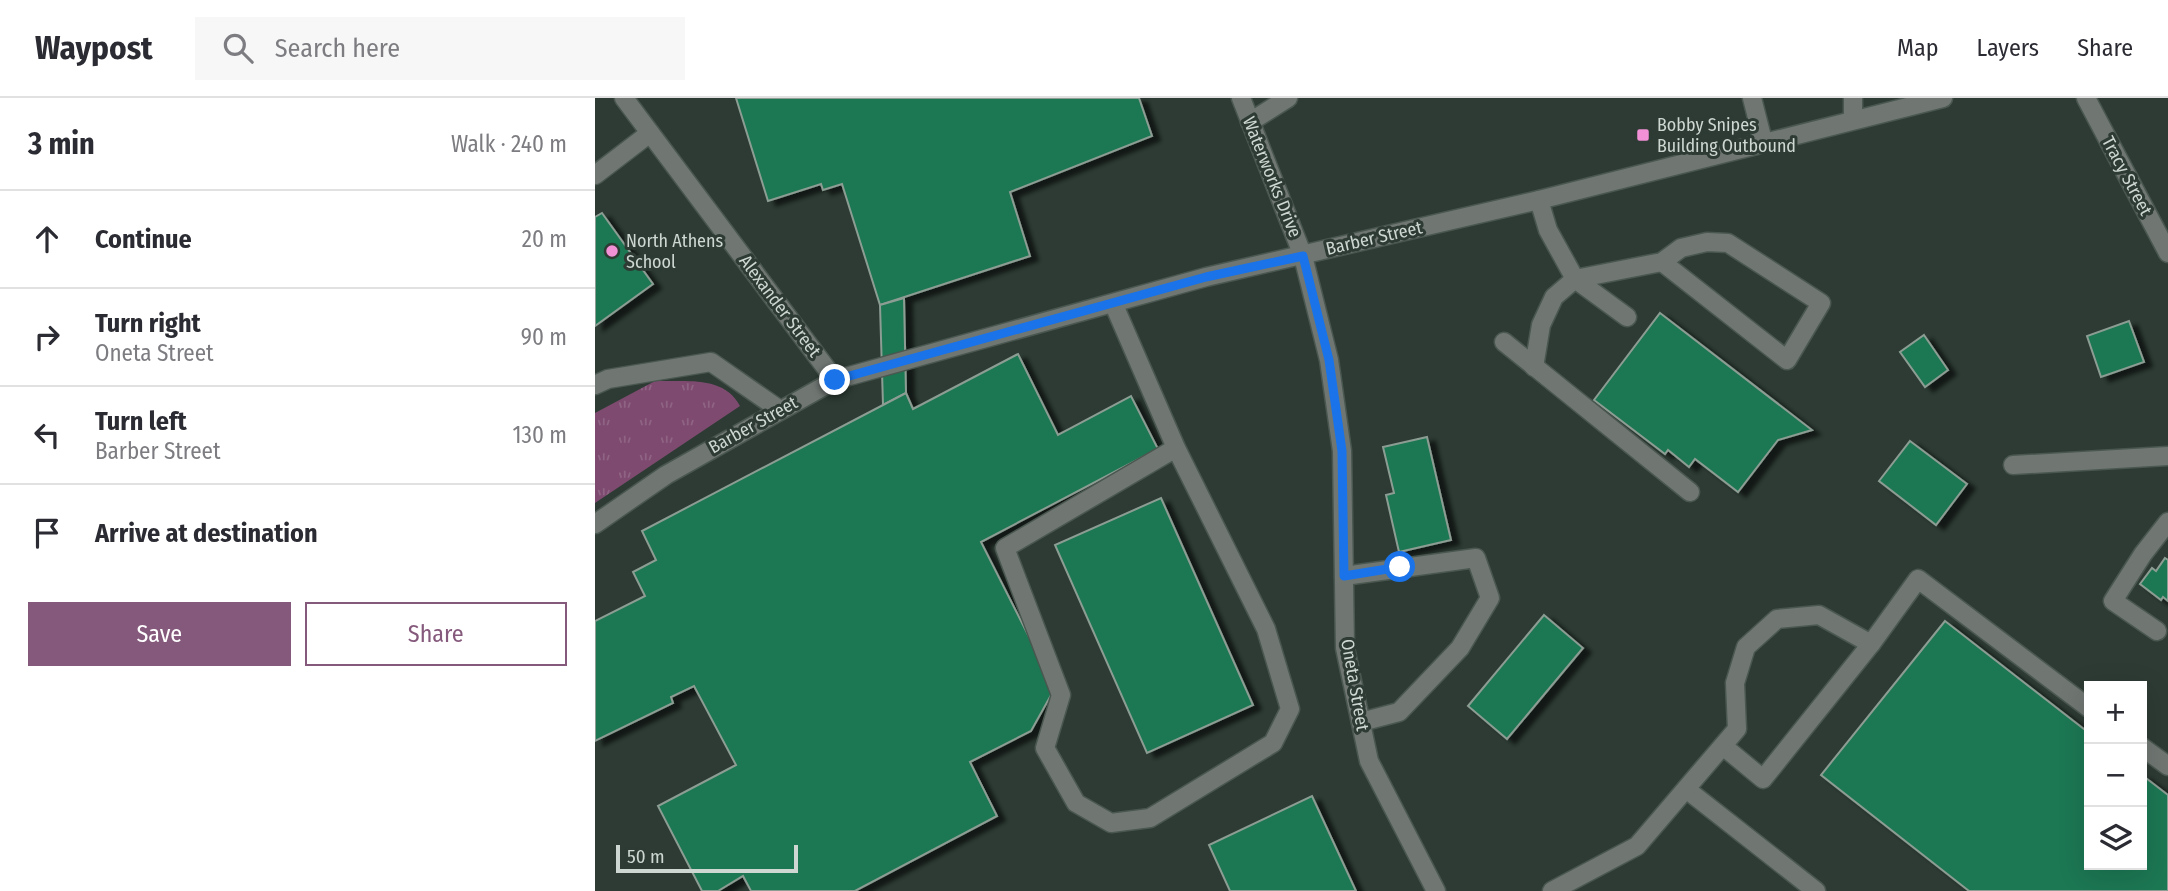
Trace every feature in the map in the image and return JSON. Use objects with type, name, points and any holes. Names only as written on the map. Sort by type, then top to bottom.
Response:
[{"type":"street","name":"Alexander Street","points":[[624,98],[835,380]]},
{"type":"street","name":"Waterworks Drive","points":[[1241,98],[1303,256]]},
{"type":"street","points":[[1250,122],[1288,98]]},
{"type":"street","points":[[1752,98],[1763,141]]},
{"type":"street","points":[[1853,98],[1853,120]]},
{"type":"street","name":"Barber Street","points":[[595,524],[666,475],[835,380],[1114,305],[1206,277],[1539,200],[1763,141],[1943,98]]},
{"type":"street","name":"Tracy Street","points":[[2086,98],[2168,253]]},
{"type":"street","points":[[595,175],[650,133]]},
{"type":"street","points":[[1539,200],[1548,230],[1575,279],[1627,317]]},
{"type":"street","points":[[1534,367],[1541,325],[1554,297],[1575,279],[1663,262],[1681,248],[1707,242],[1728,243],[1821,303],[1787,360],[1663,262]]},
{"type":"street","name":"Oneta Street","points":[[1303,256],[1329,360],[1342,451],[1345,648],[1369,761],[1436,891]]},
{"type":"street","points":[[1114,305],[1176,448],[1266,629],[1290,709],[1273,743],[1150,818],[1111,822],[1076,803],[1045,748],[1061,695],[1005,548],[1176,448]]},
{"type":"street","points":[[1504,342],[1690,492]]},
{"type":"street","points":[[595,385],[608,379],[711,362],[780,410]]},
{"type":"street","points":[[2014,465],[2168,456]]},
{"type":"street","points":[[2157,631],[2113,601],[2143,554],[2168,522]]},
{"type":"street","points":[[1344,576],[1476,558],[1490,598],[1460,648],[1399,712],[1361,722]]},
{"type":"street","points":[[1723,746],[1763,779],[1871,644],[1918,579],[2084,704]]},
{"type":"street","points":[[1552,891],[1637,846],[1723,746],[1737,729],[1735,683],[1746,647],[1777,619],[1819,615],[1871,644]]},
{"type":"street","points":[[2147,751],[2168,766]]},
{"type":"street","points":[[1686,789],[1817,891]]},
{"type":"green space","points":[[655,381],[691,381],[714,385],[733,396],[740,406],[595,503],[595,413]]},
{"type":"building","points":[[736,98],[1139,98],[1152,136],[1010,192],[1030,256],[880,305],[842,184],[823,190],[821,184],[768,201]]},
{"type":"building","name":"North Athens School","points":[[602,213],[653,284],[595,326],[595,217]]},
{"type":"building","points":[[904,298],[906,393],[883,405],[880,305]]},
{"type":"building","points":[[1660,313],[1812,430],[1778,440],[1738,492],[1695,459],[1689,467],[1668,450],[1665,454],[1594,400]]},
{"type":"building","points":[[2129,321],[2144,362],[2101,377],[2087,336]]},
{"type":"building","points":[[1924,335],[1948,370],[1925,387],[1900,352]]},
{"type":"building","points":[[1018,354],[1058,435],[1131,396],[1158,449],[981,542],[1055,688],[1031,731],[970,762],[997,816],[855,891],[751,891],[743,876],[718,891],[702,891],[658,806],[736,765],[694,686],[671,697],[673,703],[595,741],[595,621],[645,596],[633,572],[656,560],[642,531],[906,393],[913,409]]},
{"type":"building","points":[[1427,437],[1451,540],[1399,552],[1386,495],[1394,493],[1383,447]]},
{"type":"building","points":[[1910,441],[1967,484],[1936,525],[1879,481]]},
{"type":"building","points":[[1161,498],[1253,705],[1147,753],[1055,545]]},
{"type":"building","points":[[2165,558],[2168,560],[2168,601],[2163,597],[2161,600],[2140,584],[2152,568],[2156,571]]},
{"type":"building","points":[[1544,615],[1583,648],[1507,739],[1468,706]]},
{"type":"building","points":[[1945,621],[2084,729],[2084,870],[2147,870],[2147,779],[2168,795],[2168,891],[1969,891],[1821,775]]},
{"type":"building","points":[[1312,796],[1356,891],[1230,891],[1209,845]]},
{"type":"place","name":"Bobby Snipes Building Outbound","points":[[1643,135]]},
{"type":"place","name":"North Athens School","points":[[612,251]]},
{"type":"route","points":[[835,380],[1151,295],[1206,277],[1303,256],[1329,360],[1342,451],[1344,576],[1400,567]]}]
